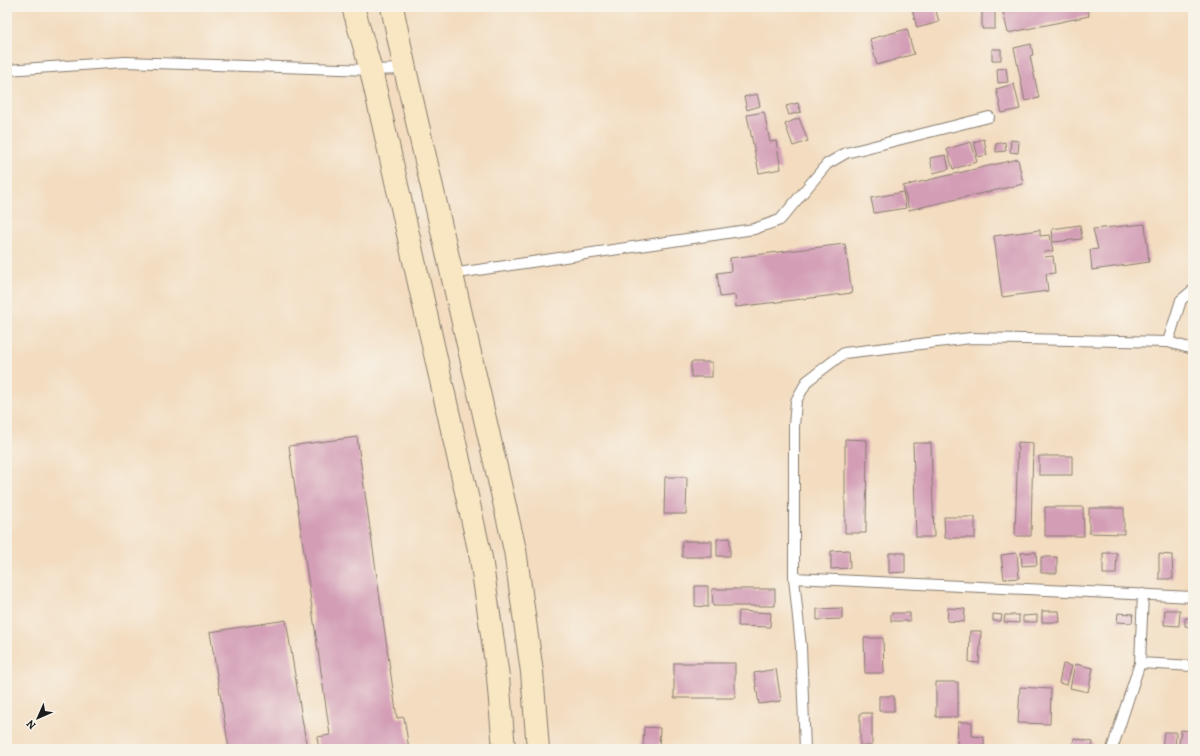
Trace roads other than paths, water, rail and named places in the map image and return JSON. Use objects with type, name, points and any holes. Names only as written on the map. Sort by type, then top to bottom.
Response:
[{"type":"main road","points":[[353,7],[372,70],[481,558],[498,677],[504,749]]},
{"type":"main road","points":[[392,7],[404,69],[515,550],[532,672],[538,749]]},
{"type":"lane","points":[[7,70],[125,62],[372,70],[404,69]]},
{"type":"lane","points":[[451,274],[754,228],[780,220],[827,164],[846,153],[989,117]]},
{"type":"lane","points":[[1168,342],[1181,300],[1193,290]]},
{"type":"lane","points":[[805,749],[800,647],[794,578],[796,401],[807,381],[844,352],[971,338],[1168,342],[1193,349]]},
{"type":"lane","points":[[794,578],[1193,597]]},
{"type":"lane","points":[[1112,749],[1140,663],[1142,594]]},
{"type":"lane","points":[[1140,663],[1193,666]]}]
